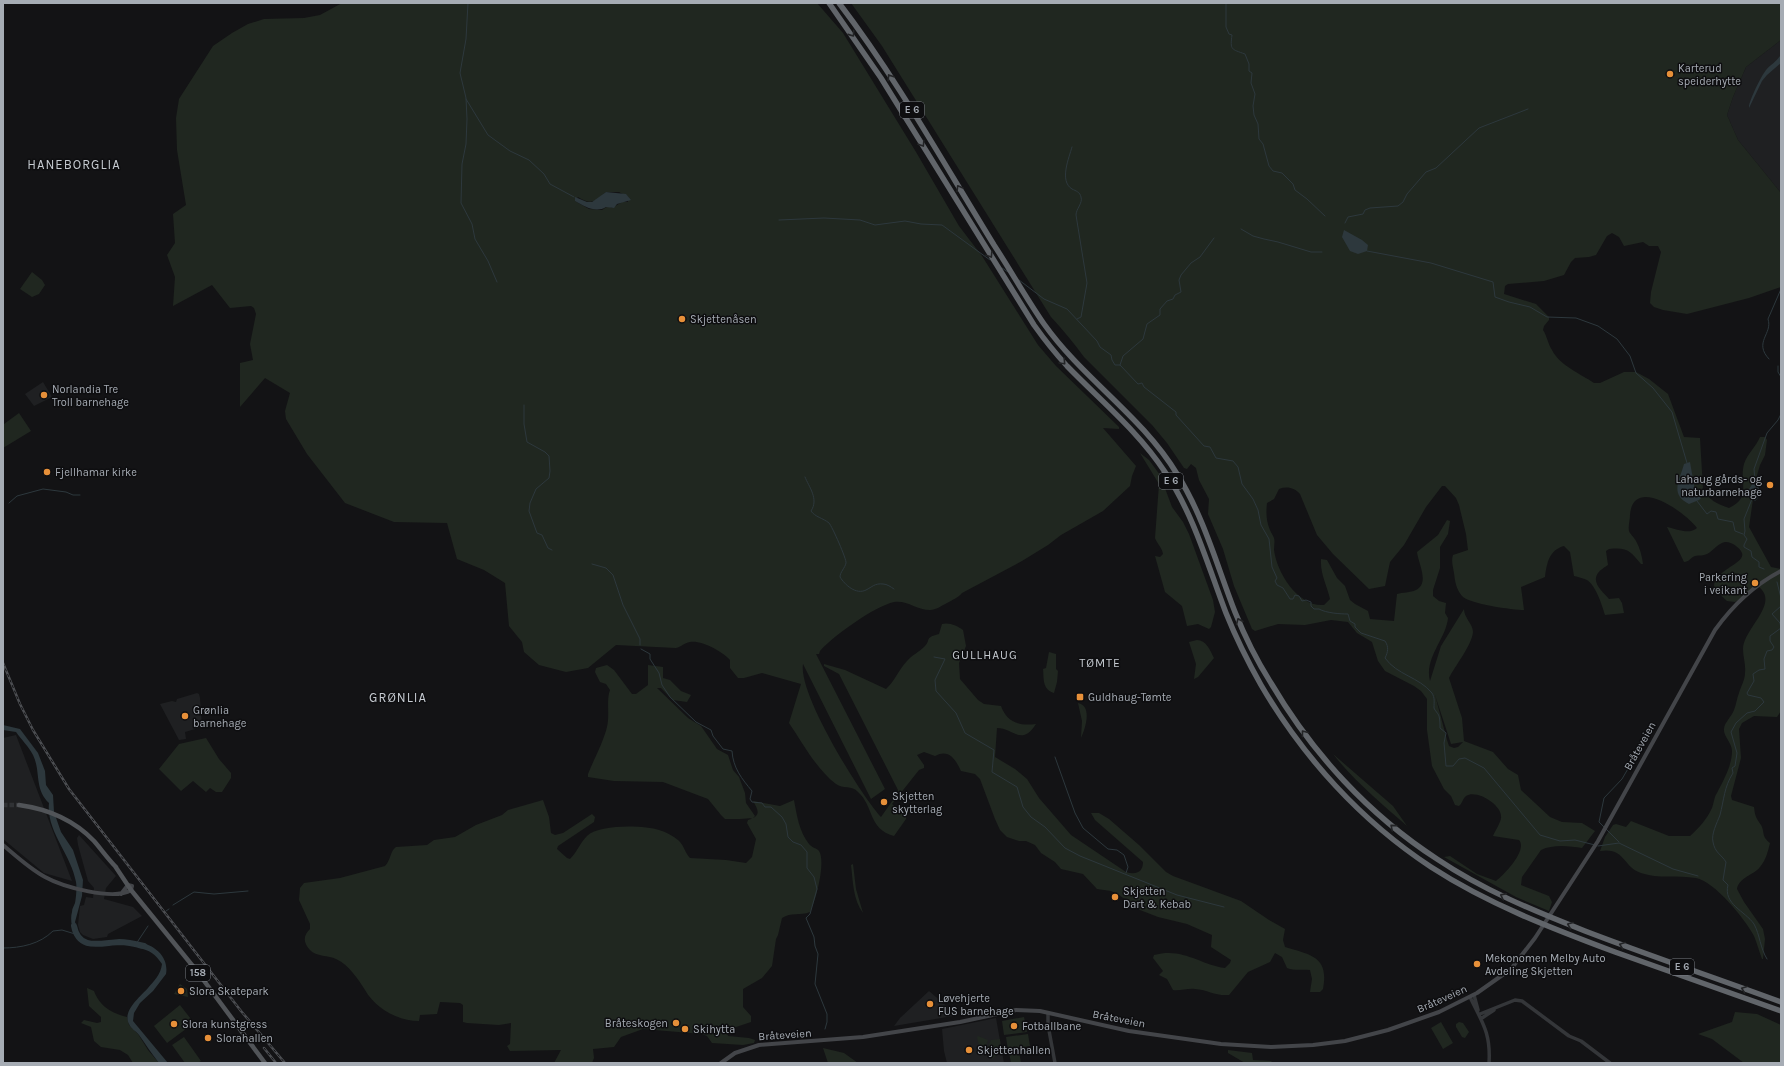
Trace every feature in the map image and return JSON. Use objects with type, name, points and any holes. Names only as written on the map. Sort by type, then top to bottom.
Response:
[{"type":"highway","name":"E 6","points":[[829,3],[881,78],[1038,331],[1068,367],[1138,436],[1167,474],[1190,518],[1227,616],[1247,660],[1272,703],[1301,744],[1348,798],[1404,848],[1432,868],[1474,892],[1552,928],[1781,1011]]},
{"type":"highway","name":"E 6","points":[[839,3],[868,43],[908,105],[1041,320],[1075,361],[1145,430],[1174,469],[1198,514],[1236,613],[1252,650],[1280,698],[1311,743],[1354,792],[1381,817],[1438,860],[1469,879],[1538,913],[1624,946],[1781,1002]]},
{"type":"main road","name":"Bråteveien","points":[[721,1063],[740,1051],[759,1045],[824,1041],[870,1036],[970,1020],[1011,1011],[1032,1010],[1121,1030],[1188,1040],[1251,1046],[1297,1046],[1340,1042],[1382,1032],[1433,1014],[1472,996],[1511,969],[1547,921],[1596,845],[1715,630],[1741,598],[1765,580],[1781,571]]},
{"type":"main road","name":"158","points":[[19,805],[48,811],[84,832],[115,866],[159,922],[264,1063]]},
{"type":"main road","points":[[3,845],[44,877],[71,887],[112,895],[121,894],[130,887]]},
{"type":"street","points":[[1472,996],[1486,1030],[1489,1049],[1489,1063]]},
{"type":"street","points":[[1480,1014],[1515,1000],[1522,1001],[1569,1036],[1581,1041],[1610,1063]]},
{"type":"street","points":[[1048,1013],[1048,1022],[1055,1063]]},
{"type":"shaded area","points":[[342,3],[817,3],[843,33],[916,152],[959,226],[982,256],[1038,345],[1056,366],[1119,427],[1119,429],[1103,428],[1136,466],[1130,486],[1103,511],[1061,535],[1022,561],[962,593],[955,599],[938,608],[925,610],[903,602],[894,602],[876,609],[844,630],[826,645],[819,654],[816,654],[885,789],[871,799],[803,664],[804,678],[820,720],[859,788],[881,817],[898,790],[839,674],[824,666],[824,664],[845,670],[886,689],[909,659],[926,645],[929,638],[939,634],[942,624],[950,624],[959,627],[963,630],[966,646],[959,663],[960,679],[978,700],[984,704],[1001,706],[1010,720],[1019,724],[1036,724],[1031,731],[1022,735],[1017,735],[997,728],[995,757],[1015,769],[1027,779],[1039,798],[1071,835],[1126,872],[1135,873],[1140,871],[1143,866],[1143,862],[1095,820],[1091,813],[1099,813],[1109,819],[1139,845],[1166,872],[1173,876],[1241,901],[1285,929],[1283,940],[1285,947],[1310,955],[1321,964],[1324,978],[1323,989],[1320,992],[1310,992],[1312,979],[1310,970],[1296,970],[1287,968],[1282,957],[1275,953],[1270,962],[1248,972],[1229,995],[1220,995],[1195,989],[1173,990],[1167,979],[1159,975],[1163,971],[1153,958],[1154,955],[1173,953],[1225,968],[1231,960],[1211,947],[1212,935],[1187,924],[1158,917],[1140,910],[1111,891],[1097,889],[1083,874],[1061,869],[1055,862],[1041,853],[1035,845],[1026,841],[1019,841],[1007,837],[1000,830],[980,779],[975,774],[961,771],[954,759],[948,754],[944,753],[935,756],[924,752],[917,755],[924,765],[924,768],[919,770],[892,804],[906,815],[906,819],[894,836],[886,833],[875,823],[867,804],[856,790],[836,784],[822,771],[789,723],[801,684],[762,673],[744,678],[738,678],[730,668],[730,660],[717,650],[695,642],[686,643],[676,648],[616,645],[588,668],[566,672],[539,665],[524,652],[522,642],[509,626],[505,583],[484,570],[457,559],[447,523],[394,522],[345,503],[307,454],[286,419],[285,411],[290,393],[265,378],[240,407],[240,363],[253,360],[250,344],[256,314],[254,308],[251,306],[230,308],[212,285],[173,306],[175,277],[167,255],[175,243],[173,214],[186,205],[177,150],[176,118],[179,99],[213,46],[232,33],[248,24],[264,19],[304,18],[320,15]],"holes":[[[606,192],[619,192],[628,197],[628,202],[622,202],[612,208],[608,206],[602,210],[589,209],[575,201],[578,197],[590,202],[599,198]]]},
{"type":"shaded area","points":[[851,3],[1781,3],[1781,40],[1746,67],[1727,115],[1738,140],[1781,193],[1781,287],[1749,298],[1687,314],[1663,310],[1654,307],[1650,303],[1651,292],[1661,252],[1658,246],[1649,246],[1643,242],[1624,246],[1619,237],[1612,233],[1607,236],[1596,255],[1575,258],[1564,275],[1544,281],[1508,284],[1505,286],[1504,294],[1536,304],[1549,317],[1549,320],[1544,326],[1543,330],[1551,348],[1555,355],[1565,365],[1577,373],[1594,383],[1600,383],[1624,372],[1636,372],[1649,379],[1668,394],[1684,437],[1700,438],[1703,489],[1711,499],[1717,503],[1729,508],[1736,504],[1740,499],[1743,494],[1743,471],[1745,460],[1760,437],[1765,437],[1767,440],[1765,455],[1756,479],[1749,527],[1771,567],[1781,569],[1781,711],[1777,717],[1754,716],[1742,723],[1739,729],[1741,758],[1731,796],[1732,800],[1754,807],[1756,817],[1762,827],[1764,836],[1770,843],[1762,864],[1757,870],[1738,885],[1737,889],[1744,902],[1763,929],[1765,939],[1763,959],[1754,936],[1744,920],[1720,893],[1711,886],[1696,878],[1654,876],[1641,873],[1635,870],[1623,858],[1614,852],[1600,851],[1605,837],[1613,825],[1616,824],[1626,827],[1631,821],[1669,836],[1690,836],[1708,816],[1712,808],[1715,796],[1729,768],[1732,757],[1732,748],[1724,729],[1725,724],[1734,710],[1745,676],[1743,649],[1745,641],[1748,633],[1763,609],[1765,601],[1764,594],[1759,587],[1735,602],[1727,601],[1714,589],[1715,582],[1718,577],[1742,557],[1742,553],[1739,549],[1732,543],[1725,542],[1707,554],[1695,556],[1684,562],[1667,527],[1687,531],[1697,528],[1682,514],[1660,500],[1649,497],[1640,498],[1633,503],[1629,529],[1639,546],[1643,564],[1641,564],[1625,549],[1609,549],[1606,551],[1608,565],[1598,573],[1596,577],[1597,584],[1609,599],[1619,598],[1622,603],[1624,613],[1605,615],[1598,596],[1590,583],[1585,579],[1574,576],[1570,552],[1564,546],[1552,554],[1548,562],[1545,577],[1521,587],[1524,610],[1511,609],[1473,602],[1466,599],[1458,591],[1452,564],[1452,557],[1453,555],[1468,550],[1459,505],[1456,498],[1445,486],[1442,486],[1426,507],[1404,545],[1390,562],[1385,586],[1369,589],[1333,554],[1317,535],[1300,494],[1291,488],[1279,489],[1274,499],[1267,503],[1266,510],[1270,531],[1274,538],[1274,550],[1279,569],[1290,587],[1306,600],[1315,604],[1324,605],[1330,599],[1323,575],[1321,559],[1327,560],[1337,578],[1345,586],[1350,600],[1368,611],[1370,619],[1394,621],[1397,594],[1416,590],[1422,583],[1423,578],[1417,552],[1438,535],[1447,520],[1450,521],[1448,534],[1440,547],[1440,568],[1433,590],[1433,596],[1439,601],[1446,603],[1445,613],[1448,618],[1444,633],[1430,664],[1430,681],[1441,646],[1464,609],[1465,615],[1473,629],[1472,637],[1467,649],[1449,678],[1462,718],[1464,741],[1493,752],[1508,769],[1518,775],[1521,790],[1550,817],[1562,822],[1582,823],[1595,831],[1582,848],[1556,846],[1541,850],[1522,877],[1521,885],[1549,896],[1552,902],[1549,911],[1516,897],[1444,857],[1450,856],[1477,874],[1496,881],[1514,862],[1518,856],[1521,844],[1519,840],[1493,836],[1501,816],[1497,807],[1488,799],[1471,794],[1465,797],[1459,806],[1455,805],[1451,796],[1444,789],[1432,766],[1427,730],[1427,699],[1421,691],[1414,686],[1385,671],[1378,661],[1372,642],[1357,633],[1348,622],[1331,620],[1305,625],[1278,624],[1255,631],[1252,629],[1234,586],[1223,549],[1208,514],[1209,499],[1199,480],[1196,468],[1191,464],[1187,469],[1184,468],[1167,443],[1152,425],[1084,357],[1051,317],[882,46]],"holes":[[[1435,695],[1451,744],[1463,742],[1458,747],[1454,748],[1449,746]]]},
{"type":"shaded area","points":[[1781,40],[1781,193],[1738,140],[1727,115],[1746,67]]},
{"type":"shaded area","points":[[1780,56],[1781,63],[1762,81],[1749,108],[1753,95],[1764,73]]},
{"type":"shaded area","points":[[606,192],[626,194],[631,200],[617,204],[614,208],[606,207],[602,209],[587,207],[575,201],[575,197],[587,202],[592,202]]},
{"type":"shaded area","points":[[1344,230],[1368,245],[1367,251],[1358,254],[1350,251],[1342,237]]},
{"type":"shaded area","points":[[32,272],[42,280],[45,285],[39,294],[32,297],[20,289]]},
{"type":"shaded area","points":[[43,382],[52,397],[34,406],[25,394]]},
{"type":"shaded area","points":[[19,413],[31,431],[3,448],[4,424]]},
{"type":"shaded area","points":[[1140,453],[1149,460],[1160,475],[1172,507],[1183,522],[1189,534],[1213,600],[1215,612],[1211,627],[1209,629],[1198,624],[1187,626],[1182,606],[1165,592],[1155,556],[1160,557],[1163,554],[1162,549],[1155,538],[1159,484]]},
{"type":"shaded area","points":[[1690,462],[1695,491],[1701,498],[1689,504],[1679,496],[1678,486],[1684,464]]},
{"type":"shaded area","points":[[1754,481],[1760,491],[1758,498],[1755,501],[1748,497],[1748,491]]},
{"type":"shaded area","points":[[1200,640],[1205,644],[1214,658],[1198,677],[1194,679],[1196,664],[1189,642]]},
{"type":"shaded area","points":[[1049,652],[1056,654],[1056,669],[1058,671],[1054,693],[1047,689],[1044,680],[1043,669],[1046,668]]},
{"type":"shaded area","points":[[607,665],[614,670],[632,694],[636,694],[648,685],[648,665],[663,667],[663,678],[670,680],[681,691],[691,695],[687,702],[673,700],[661,688],[657,688],[688,718],[701,726],[717,749],[728,755],[733,770],[739,777],[745,793],[746,803],[755,816],[753,818],[725,819],[708,799],[663,782],[614,781],[588,777],[607,727],[608,699],[610,690],[606,684],[600,682],[595,672],[596,668]]},
{"type":"shaded area","points":[[197,693],[199,694],[200,698],[202,727],[185,732],[186,739],[179,740],[160,704],[172,701],[176,702],[177,699]]},
{"type":"shaded area","points":[[1078,703],[1083,705],[1087,713],[1086,724],[1081,738],[1082,721]]},
{"type":"shaded area","points":[[3,725],[20,729],[38,753],[45,771],[46,785],[53,795],[54,812],[61,832],[73,850],[83,880],[82,896],[75,922],[78,933],[73,933],[71,920],[72,909],[76,898],[76,882],[69,862],[51,823],[49,803],[44,798],[39,786],[37,767],[33,755],[16,732],[3,730]]},
{"type":"shaded area","points":[[16,735],[72,881],[44,873],[3,839],[3,738]]},
{"type":"shaded area","points":[[206,738],[219,759],[231,773],[231,778],[222,792],[216,792],[210,788],[206,792],[193,781],[181,791],[159,769],[179,744]]},
{"type":"shaded area","points":[[1333,754],[1393,806],[1407,826],[1359,783]]},
{"type":"shaded area","points":[[543,800],[549,817],[551,833],[555,835],[563,833],[592,814],[595,817],[594,822],[558,846],[557,849],[570,859],[587,836],[593,832],[611,828],[643,827],[652,828],[669,834],[680,842],[690,858],[726,860],[746,863],[752,857],[756,839],[747,823],[748,820],[755,817],[758,813],[753,801],[780,806],[794,800],[803,834],[810,845],[819,851],[821,856],[821,872],[815,899],[810,912],[789,915],[782,918],[776,939],[772,966],[762,978],[743,989],[743,1007],[751,1016],[751,1022],[727,1030],[728,1036],[749,1038],[755,1040],[754,1043],[743,1045],[712,1043],[707,1036],[702,1034],[643,1029],[621,1037],[614,1047],[593,1049],[594,1058],[592,1063],[554,1063],[561,1050],[510,1051],[507,1046],[510,1044],[511,1023],[499,1025],[463,1022],[463,1005],[460,1003],[440,1002],[437,1014],[420,1015],[419,1021],[403,1019],[395,1016],[381,1008],[369,996],[356,977],[345,965],[333,958],[316,954],[308,947],[305,942],[305,937],[310,929],[310,924],[299,900],[300,888],[304,883],[340,878],[385,866],[396,847],[427,845],[434,840],[455,837],[476,825],[502,815],[508,810]]},
{"type":"shaded area","points":[[79,835],[116,876],[106,888],[104,899],[133,907],[142,916],[108,934],[107,937],[93,939],[83,935],[80,932],[78,925],[80,906],[84,905],[86,897],[93,898],[94,888],[88,881],[78,845],[77,838]]},
{"type":"shaded area","points":[[853,864],[856,889],[863,913],[857,902],[854,890],[851,865]]},
{"type":"shaded area","points":[[142,943],[157,950],[165,963],[166,974],[153,991],[140,1003],[134,1013],[133,1021],[168,1063],[159,1063],[139,1035],[132,1029],[127,1019],[133,1004],[155,980],[159,974],[162,964],[149,951],[138,948],[136,944]]},
{"type":"shaded area","name":"Slora Skatepark","points":[[180,984],[187,989],[188,997],[174,994]]},
{"type":"shaded area","points":[[87,988],[94,991],[103,1005],[107,1008],[116,1014],[127,1017],[129,1025],[138,1034],[148,1050],[159,1063],[133,1063],[128,1055],[120,1050],[101,1047],[94,1041],[91,1027],[81,1023],[84,1020],[97,1023],[101,1022],[101,1017],[89,1006]]},
{"type":"shaded area","name":"Løvehjerte FUS barnehage","points":[[929,991],[953,1012],[953,1016],[894,1026],[900,1018]]},
{"type":"shaded area","name":"Slora kunstgress","points":[[180,1005],[194,1023],[167,1043],[154,1026]]},
{"type":"shaded area","points":[[1735,1012],[1757,1014],[1781,1025],[1781,1063],[1744,1063],[1712,1039],[1698,1034],[1732,1022]]},
{"type":"shaded area","name":"Fotballbane","points":[[1024,1017],[1027,1032],[1004,1035],[1002,1021]]},
{"type":"shaded area","points":[[996,1018],[1004,1063],[947,1063],[944,1051],[942,1029]]},
{"type":"shaded area","points":[[1441,1022],[1453,1043],[1443,1049],[1431,1028]]},
{"type":"shaded area","points":[[1459,1022],[1463,1023],[1469,1032],[1465,1038],[1462,1037],[1456,1027],[1456,1024]]},
{"type":"shaded area","points":[[1028,1034],[1030,1046],[1008,1050],[1006,1037]]},
{"type":"shaded area","points":[[978,1036],[988,1040],[983,1054],[981,1054]]},
{"type":"shaded area","points":[[184,1037],[201,1061],[198,1063],[185,1063],[172,1045]]},
{"type":"shaded area","points":[[1000,1039],[1001,1052],[992,1059],[985,1054],[991,1040]]},
{"type":"shaded area","points":[[823,1048],[844,1053],[858,1063],[828,1063]]},
{"type":"shaded area","points":[[1228,1050],[1252,1053],[1253,1060],[1271,1061],[1273,1063],[1245,1063],[1228,1053]]},
{"type":"shaded area","points":[[1019,1051],[1021,1063],[1011,1063],[1009,1053]]},
{"type":"waterway","points":[[468,3],[466,39],[460,73],[466,98],[467,119],[466,144],[462,164],[461,203],[472,224],[475,239],[488,261],[497,282]]},
{"type":"waterway","points":[[1226,3],[1226,27],[1229,34],[1232,35],[1232,48],[1245,54],[1249,64],[1249,71],[1252,73],[1251,83],[1255,94],[1253,106],[1254,115],[1258,124],[1259,139],[1263,144],[1269,166],[1273,171],[1282,173],[1293,184],[1295,190],[1325,216]]},
{"type":"waterway","points":[[466,99],[488,135],[510,151],[529,160],[544,174],[550,184],[574,197]]},
{"type":"waterway","points":[[1345,223],[1348,217],[1363,214],[1365,210],[1370,208],[1398,206],[1403,202],[1407,194],[1426,172],[1436,168],[1479,128],[1528,109]]},
{"type":"waterway","points":[[1072,147],[1065,175],[1068,185],[1079,193],[1081,197],[1081,202],[1076,215],[1087,283],[1081,317],[1077,319]]},
{"type":"waterway","points":[[779,220],[824,218],[860,220],[875,225],[905,221],[921,224],[942,225],[990,260]]},
{"type":"waterway","points":[[1241,229],[1253,236],[1311,252],[1322,252]]},
{"type":"waterway","points":[[1120,365],[1123,356],[1143,339],[1147,324],[1160,315],[1160,309],[1167,301],[1173,299],[1175,295],[1181,292],[1179,280],[1181,275],[1191,263],[1200,257],[1214,238]]},
{"type":"waterway","points":[[1367,251],[1431,263],[1493,282],[1495,297],[1530,307],[1547,317],[1576,318],[1598,326],[1617,339],[1630,356],[1636,373],[1653,388],[1672,412],[1687,463]]},
{"type":"waterway","points":[[1002,268],[1008,272]]},
{"type":"waterway","points":[[1019,280],[1044,299],[1067,309],[1097,341],[1100,347],[1111,355],[1115,365],[1120,365],[1138,384],[1142,383],[1144,387],[1176,412],[1176,415],[1204,446],[1210,447],[1216,458],[1233,461],[1238,467],[1242,484],[1253,499],[1258,510],[1261,525],[1269,539],[1272,567],[1277,578],[1275,581],[1277,585],[1283,588],[1290,599],[1293,599],[1295,595],[1299,596],[1302,601],[1306,600],[1311,602],[1311,606],[1314,609],[1348,614],[1350,621],[1355,624],[1355,627],[1361,633],[1385,641],[1388,650],[1385,658],[1390,664],[1421,683],[1433,695],[1434,708],[1439,716],[1440,728],[1446,733],[1444,743],[1446,766],[1453,766],[1459,759],[1465,758],[1484,768],[1540,835],[1560,841],[1575,840],[1595,845]]},
{"type":"waterway","points":[[1769,359],[1763,348],[1763,343],[1768,329],[1768,319],[1781,289]]},
{"type":"waterway","points":[[1778,366],[1778,372],[1781,377]]},
{"type":"waterway","points":[[524,405],[524,424],[527,442],[545,452],[549,456],[550,471],[549,478],[536,489],[530,503],[529,511],[537,533],[542,535],[548,548],[552,550]]},
{"type":"waterway","points":[[1755,481],[1754,469],[1767,433],[1781,414]]},
{"type":"waterway","points":[[805,477],[814,498],[811,511],[829,523],[844,556],[846,563],[840,575],[842,580],[848,586],[858,591],[866,590],[878,584],[886,584],[894,589]]},
{"type":"waterway","points":[[9,503],[17,496],[43,489],[80,495]]},
{"type":"waterway","points":[[1752,499],[1744,519],[1744,535],[1747,539],[1744,547],[1751,551],[1752,557],[1759,562],[1759,567],[1764,569]]},
{"type":"waterway","points":[[1697,501],[1707,514],[1711,511],[1716,512],[1718,519],[1733,522],[1735,531],[1743,534]]},
{"type":"waterway","points":[[592,564],[606,568],[613,575],[623,605],[640,639],[640,645]]},
{"type":"waterway","points":[[1777,582],[1781,598]]},
{"type":"waterway","points":[[1767,959],[1754,924],[1736,907],[1729,897],[1727,892],[1728,885],[1723,880],[1726,862],[1715,849],[1713,836],[1720,815],[1726,788],[1733,773],[1732,768],[1735,766],[1737,753],[1731,732],[1736,723],[1747,713],[1755,711],[1764,702],[1761,698],[1748,695],[1747,693],[1754,681],[1753,674],[1759,670],[1765,669],[1764,659],[1767,651],[1772,650],[1774,647],[1770,641],[1770,636],[1781,628],[1780,623],[1772,614],[1781,606]]},
{"type":"waterway","points":[[641,649],[650,654],[650,659],[659,673],[662,685],[670,697],[696,722],[711,730],[713,736],[723,749],[732,751],[736,768],[752,791],[750,799],[752,802],[762,803],[765,807],[771,807],[782,817],[786,824],[788,837],[793,842],[801,845],[807,852],[807,868],[814,877],[817,889],[810,914],[806,918],[814,937],[818,954],[815,984],[827,1014],[825,1029]]},
{"type":"waterway","points":[[934,657],[945,659],[935,680],[936,691],[956,713],[965,733],[994,750],[992,772],[1017,787],[1023,807],[1031,817],[1045,827],[1065,848],[1080,856],[1177,895],[1224,907]]},
{"type":"waterway","points":[[1604,827],[1599,822],[1604,798],[1622,779],[1636,755],[1639,743]]},
{"type":"waterway","points":[[1055,757],[1075,813],[1083,828],[1108,849],[1117,850],[1124,855],[1128,867],[1126,873]]},
{"type":"waterway","points":[[1606,829],[1619,842]]},
{"type":"waterway","points":[[1598,846],[1619,843],[1673,869],[1698,876]]},
{"type":"waterway","points":[[173,905],[194,892],[214,894],[248,891]]},
{"type":"waterway","points":[[74,926],[80,939],[91,944],[122,942],[144,946]]},
{"type":"waterway","points":[[136,944],[148,926]]},
{"type":"waterway","points":[[3,948],[17,947],[36,942],[53,931],[62,930],[75,934]]},
{"type":"tunnel","points":[[3,805],[19,805]]},
{"type":"railway","points":[[3,663],[20,704],[33,730],[69,789],[241,1011],[285,1063]]},
{"type":"railway","points":[[264,1048],[276,1063]]},
{"type":"place","name":"Karterud speiderhytte","points":[[1670,74]]},
{"type":"place","name":"Skjettenåsen","points":[[682,319]]},
{"type":"place","name":"Norlandia Tre Troll barnehage","points":[[44,395]]},
{"type":"place","name":"Fjellhamar kirke","points":[[47,472]]},
{"type":"place","name":"Lahaug gårds- og naturbarnehage","points":[[1770,485]]},
{"type":"place","name":"Parkering i veikant","points":[[1755,583]]},
{"type":"place","name":"Guldhaug-Tømte","points":[[1080,697]]},
{"type":"place","name":"Grønlia barnehage","points":[[185,716]]},
{"type":"place","name":"Skjetten skytterlag","points":[[884,802]]},
{"type":"place","name":"Skjetten Dart & Kebab","points":[[1115,897]]},
{"type":"place","name":"Mekonomen Melby Auto Avdeling Skjetten","points":[[1477,964]]},
{"type":"place","name":"Slora Skatepark","points":[[181,991]]},
{"type":"place","name":"Løvehjerte FUS barnehage","points":[[930,1004]]},
{"type":"place","name":"Bråteskogen","points":[[676,1023]]},
{"type":"place","name":"Slora kunstgress","points":[[174,1024]]},
{"type":"place","name":"Fotballbane","points":[[1014,1026]]},
{"type":"place","name":"Skihytta","points":[[685,1029]]},
{"type":"place","name":"Slorahallen","points":[[208,1038]]},
{"type":"place","name":"Skjettenhallen","points":[[969,1050]]},
{"type":"district","name":"HANEBORGLIA","points":[[74,164]]},
{"type":"district","name":"GULLHAUG","points":[[985,655]]},
{"type":"district","name":"TØMTE","points":[[1100,663]]},
{"type":"district","name":"GRØNLIA","points":[[398,697]]}]
